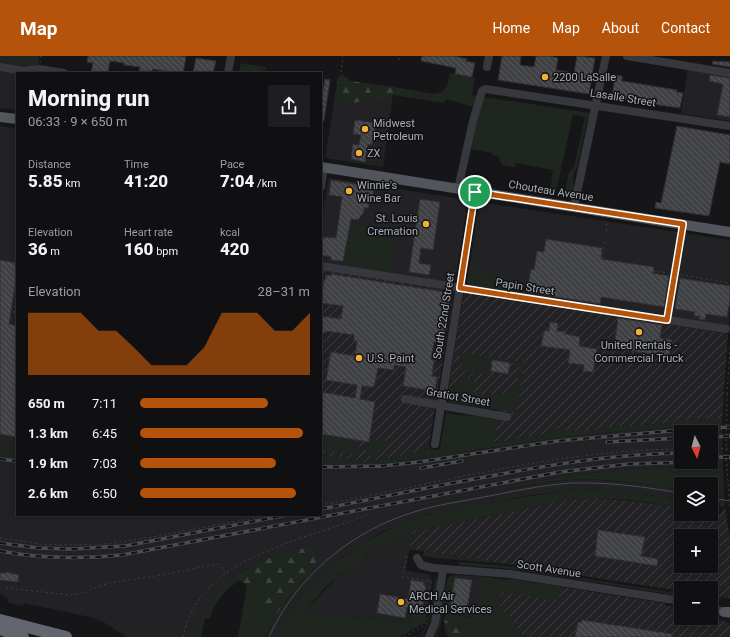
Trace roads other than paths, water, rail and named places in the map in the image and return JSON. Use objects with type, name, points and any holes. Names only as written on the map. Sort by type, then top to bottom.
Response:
[{"type":"highway","points":[[0,620],[66,637]]},
{"type":"highway","points":[[0,629],[23,637]]},
{"type":"main road","points":[[0,117],[15,120]]},
{"type":"main road","name":"Chouteau Avenue","points":[[322,168],[730,232]]},
{"type":"street","points":[[228,72],[231,56]]},
{"type":"street","points":[[487,67],[489,56]]},
{"type":"street","points":[[574,207],[606,56]]},
{"type":"street","points":[[627,56],[730,72]]},
{"type":"street","points":[[0,67],[24,71],[39,69],[58,72]]},
{"type":"street","name":"Lasalle Street","points":[[458,189],[475,112],[482,91],[488,88],[730,126]]},
{"type":"street","name":"South 22nd Street","points":[[434,444],[475,192]]},
{"type":"street","points":[[667,320],[683,224]]},
{"type":"street","name":"Papin Street","points":[[322,266],[726,330]]},
{"type":"street","name":"Gratiot Street","points":[[405,399],[507,417]]},
{"type":"street","name":"Scott Avenue","points":[[417,558],[421,565],[443,570],[510,574],[674,600]]},
{"type":"street","points":[[429,637],[435,623],[443,570]]},
{"type":"street","points":[[718,609],[728,613]]},
{"type":"tram line","points":[[269,637],[280,615],[310,576],[328,559],[348,544],[391,520],[438,506],[549,485],[600,483],[627,485],[674,492]]},
{"type":"tram line","points":[[718,499],[730,501]]},
{"type":"railway","points":[[322,467],[381,466],[419,462],[557,441],[730,427]]},
{"type":"railway","points":[[718,437],[730,436]]},
{"type":"railway","points":[[607,442],[674,438]]},
{"type":"railway","points":[[322,509],[448,484],[562,464],[633,455],[674,453]]},
{"type":"railway","points":[[718,457],[730,457]]},
{"type":"railway","points":[[0,459],[16,461]]},
{"type":"railway","points":[[421,468],[462,461]]},
{"type":"railway","points":[[0,551],[31,556],[61,558],[122,555],[560,472],[629,464],[674,462]]},
{"type":"railway","points":[[0,543],[38,548],[71,549],[125,546],[282,516]]},
{"type":"place","name":"2200 LaSalle","points":[[545,77]]},
{"type":"place","name":"Midwest Petroleum","points":[[365,129]]},
{"type":"place","name":"ZX","points":[[359,153]]},
{"type":"place","name":"Winnie's Wine Bar","points":[[349,191]]},
{"type":"place","name":"St. Louis Cremation","points":[[426,224]]},
{"type":"place","name":"United Rentals - Commercial Truck","points":[[639,332]]},
{"type":"place","name":"U.S. Paint","points":[[359,358]]},
{"type":"place","name":"ARCH Air Medical Services","points":[[401,602]]}]
